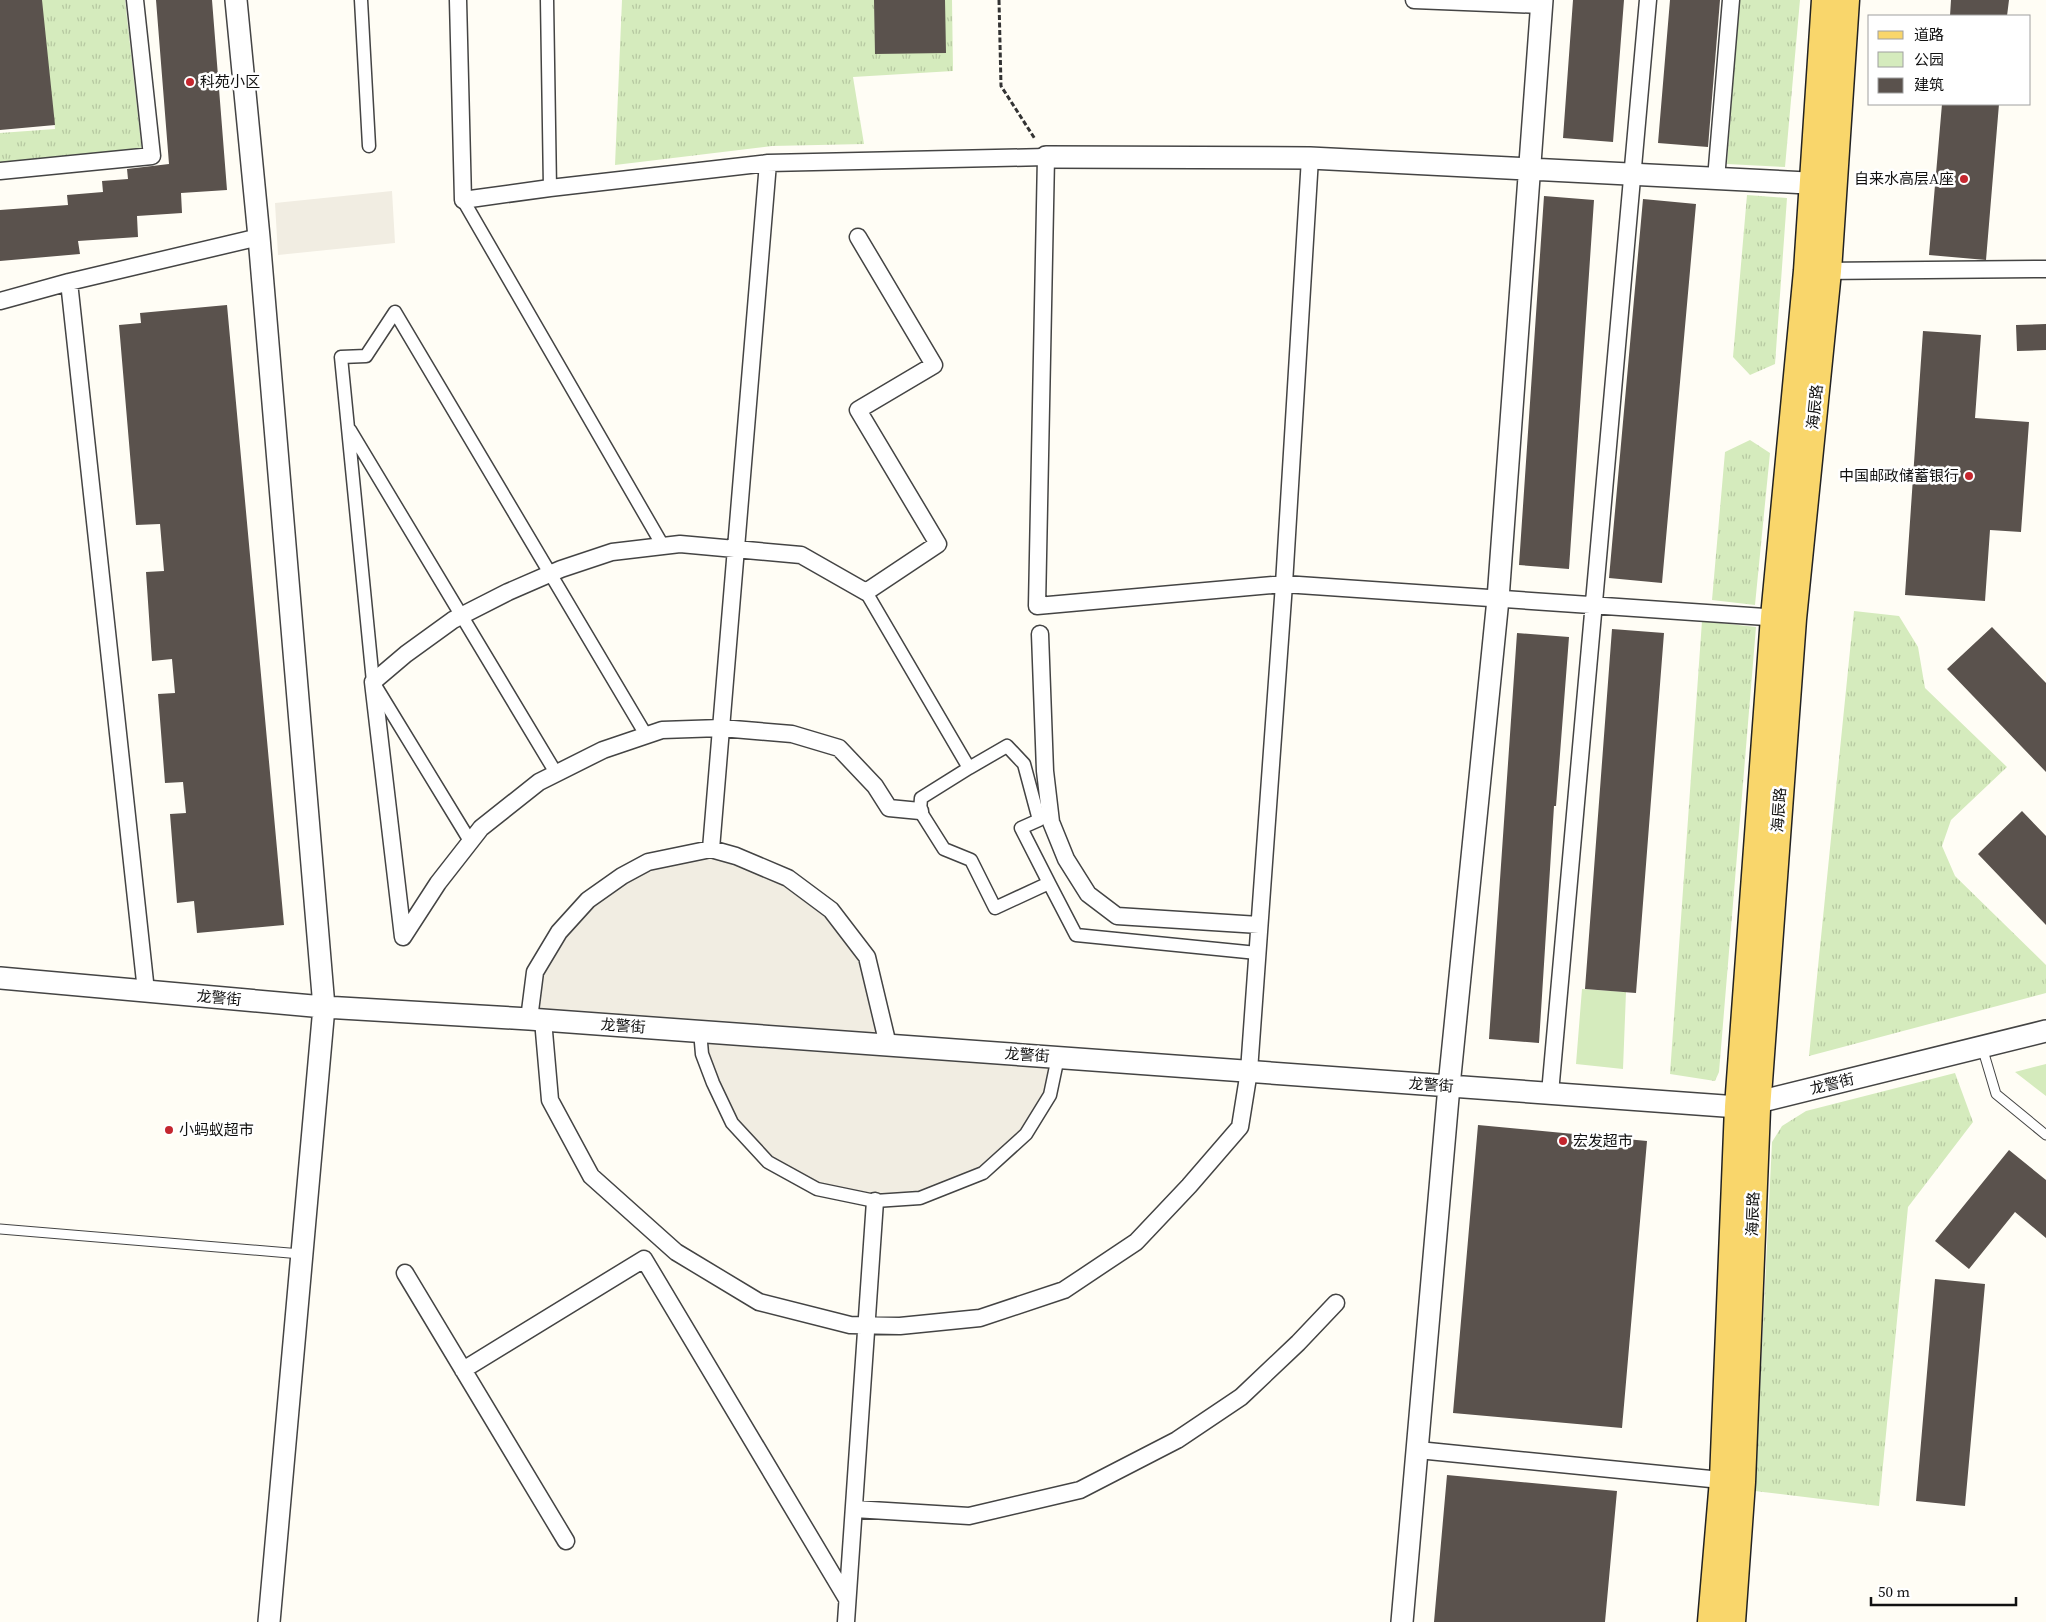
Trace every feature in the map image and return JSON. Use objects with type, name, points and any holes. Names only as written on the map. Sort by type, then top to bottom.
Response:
[{"type":"main road","name":"海辰路","points":[[1732,1622],[1732,1481],[1748,1105],[1783,618],[1818,271],[1823,184],[1825,0]]},
{"type":"main road","name":"海辰路","points":[[1823,184],[1846,0]]},
{"type":"main road","name":"海辰路","points":[[1711,1622],[1732,1481]]},
{"type":"street","points":[[0,171],[152,156],[136,0]]},
{"type":"street","points":[[236,0],[259,237],[324,1007],[268,1622]]},
{"type":"street","points":[[361,0],[369,146]]},
{"type":"street","points":[[458,0],[463,200],[663,546]]},
{"type":"street","points":[[547,0],[550,188]]},
{"type":"street","points":[[1402,1622],[1449,1086],[1498,599],[1542,3],[1414,0]]},
{"type":"street","points":[[1550,1094],[1648,0]]},
{"type":"street","points":[[1716,178],[1731,0]]},
{"type":"street","points":[[463,200],[768,163],[1046,157],[1310,158],[1823,184]]},
{"type":"street","points":[[1046,157],[1037,606],[1284,584],[1783,618]]},
{"type":"street","points":[[888,1045],[867,958],[831,910],[788,878],[736,856],[711,849],[648,862],[622,876],[588,900],[560,932],[535,972],[536,1020],[550,1100],[591,1176],[676,1252],[759,1302],[850,1325],[900,1326],[980,1318],[1064,1290],[1136,1242],[1189,1186],[1240,1127],[1249,1071],[1284,584],[1310,158]]},
{"type":"street","points":[[711,849],[768,163]]},
{"type":"street","points":[[0,301],[68,282],[259,237]]},
{"type":"street","points":[[858,237],[934,364],[858,410],[938,544],[866,592]]},
{"type":"street","points":[[1818,271],[2046,269]]},
{"type":"street","points":[[68,282],[146,991]]},
{"type":"street","points":[[646,735],[395,312],[366,356],[341,357],[374,682],[403,937],[438,883],[481,828],[539,782],[602,750],[662,730],[722,728],[792,734],[839,748],[875,786],[889,808],[920,811]]},
{"type":"street","points":[[348,427],[556,773]]},
{"type":"street","points":[[374,682],[406,654],[462,615],[549,574],[612,552],[680,544],[802,555],[866,592],[969,768]]},
{"type":"street","points":[[1040,634],[1045,771],[1050,822],[1066,859],[1088,894],[1117,916],[1259,925]]},
{"type":"street","points":[[374,682],[470,841]]},
{"type":"street","points":[[1049,884],[995,908],[972,860],[944,849],[920,811],[921,798],[1007,746],[1024,764],[1039,820],[1021,828],[1076,935],[1257,953]]},
{"type":"street","name":"龙警街","points":[[0,978],[324,1007],[700,1031],[1550,1094],[1748,1105],[2046,1031]]},
{"type":"street","points":[[700,1031],[702,1054],[732,1123],[768,1162],[817,1189],[876,1201],[920,1198],[982,1173],[1026,1134],[1050,1095],[1058,1057]]},
{"type":"street","points":[[846,1622],[876,1201]]},
{"type":"street","points":[[463,1370],[644,1259],[660,1238]]},
{"type":"street","points":[[644,1259],[847,1599]]},
{"type":"street","points":[[405,1273],[566,1541]]},
{"type":"street","points":[[854,1510],[969,1516],[1080,1490],[1177,1440],[1241,1397],[1298,1343],[1336,1303]]},
{"type":"street","points":[[1418,1450],[1732,1481]]},
{"type":"lane","points":[[1982,1047],[1996,1094],[2046,1135]]},
{"type":"lane","points":[[0,1229],[302,1254]]},
{"type":"path","points":[[999,0],[1001,86],[1046,157]]},
{"type":"green space","points":[[41,0],[125,0],[142,151],[0,166],[0,133],[55,129]]},
{"type":"green space","points":[[622,0],[952,0],[953,71],[853,77],[864,144],[772,146],[615,165]]},
{"type":"green space","points":[[1739,0],[1800,0],[1785,167],[1727,164]]},
{"type":"green space","points":[[1747,195],[1787,198],[1775,364],[1750,375],[1733,357]]},
{"type":"green space","points":[[1750,440],[1770,453],[1755,605],[1712,600],[1725,452]]},
{"type":"green space","points":[[1854,611],[1899,616],[1918,647],[1925,688],[2007,767],[1951,820],[1942,846],[1955,876],[2046,965],[2046,993],[1809,1056]]},
{"type":"green space","points":[[1702,621],[1756,627],[1719,1072],[1715,1081],[1670,1074]]},
{"type":"green space","points":[[1582,989],[1626,992],[1623,1069],[1576,1064]]},
{"type":"green space","points":[[2046,1064],[2046,1096],[2015,1072]]},
{"type":"green space","points":[[1955,1073],[1973,1122],[1908,1207],[1879,1506],[1755,1491],[1772,1142],[1782,1126],[1806,1111]]},
{"type":"shaded area","points":[[392,191],[395,243],[278,255],[275,203]]},
{"type":"shaded area","points":[[711,849],[736,856],[831,910],[868,963],[888,1045],[1058,1057],[1050,1095],[1026,1134],[983,1173],[920,1198],[817,1189],[768,1162],[732,1123],[699,1031],[529,1019],[535,972],[559,932],[622,876]]},
{"type":"building","points":[[0,0],[42,0],[55,125],[0,130]]},
{"type":"building","name":"科苑小区","points":[[156,0],[212,0],[227,190],[181,193],[182,213],[137,216],[138,237],[78,241],[80,254],[0,261],[0,210],[68,205],[67,195],[103,192],[102,181],[128,179],[127,169],[169,164]]},
{"type":"building","points":[[874,0],[945,0],[946,53],[875,54]]},
{"type":"building","points":[[1573,0],[1624,0],[1613,142],[1563,138]]},
{"type":"building","points":[[1670,0],[1720,0],[1708,147],[1658,143]]},
{"type":"building","points":[[1951,0],[2009,0],[2007,15],[1950,15]]},
{"type":"building","name":"自来水高层A座","points":[[1942,105],[1999,105],[1986,260],[1929,255]]},
{"type":"building","points":[[1544,196],[1594,200],[1569,569],[1519,565]]},
{"type":"building","points":[[1643,199],[1696,204],[1662,583],[1609,578]]},
{"type":"building","points":[[227,305],[284,925],[197,933],[194,901],[177,903],[170,814],[186,813],[183,782],[165,783],[158,694],[175,693],[172,659],[152,661],[146,572],[164,571],[160,524],[136,525],[119,325],[141,323],[140,313]]},
{"type":"building","points":[[2046,324],[2046,350],[2017,351],[2016,325]]},
{"type":"building","name":"中国邮政储蓄银行","points":[[1923,331],[1981,335],[1975,418],[2029,422],[2021,532],[1990,530],[1985,601],[1905,595]]},
{"type":"building","points":[[1992,627],[2046,683],[2046,772],[1947,669]]},
{"type":"building","points":[[1612,629],[1664,633],[1636,993],[1585,989]]},
{"type":"building","points":[[1517,633],[1569,637],[1556,806],[1554,806],[1539,1043],[1489,1039]]},
{"type":"building","points":[[2022,811],[2046,836],[2046,925],[1978,854]]},
{"type":"building","points":[[1478,1125],[1647,1141],[1622,1428],[1453,1413]]},
{"type":"building","points":[[2009,1150],[2046,1180],[2046,1238],[2015,1212],[1969,1269],[1935,1241]]},
{"type":"building","points":[[1935,1279],[1985,1284],[1965,1506],[1916,1501]]},
{"type":"building","points":[[1447,1475],[1617,1491],[1605,1622],[1434,1622]]},
{"type":"place","name":"科苑小区","points":[[190,82]]},
{"type":"place","name":"自来水高层A座","points":[[1964,179]]},
{"type":"place","name":"中国邮政储蓄银行","points":[[1969,476]]},
{"type":"place","name":"小蚂蚁超市","points":[[169,1130]]},
{"type":"place","name":"宏发超市","points":[[1563,1141]]}]
